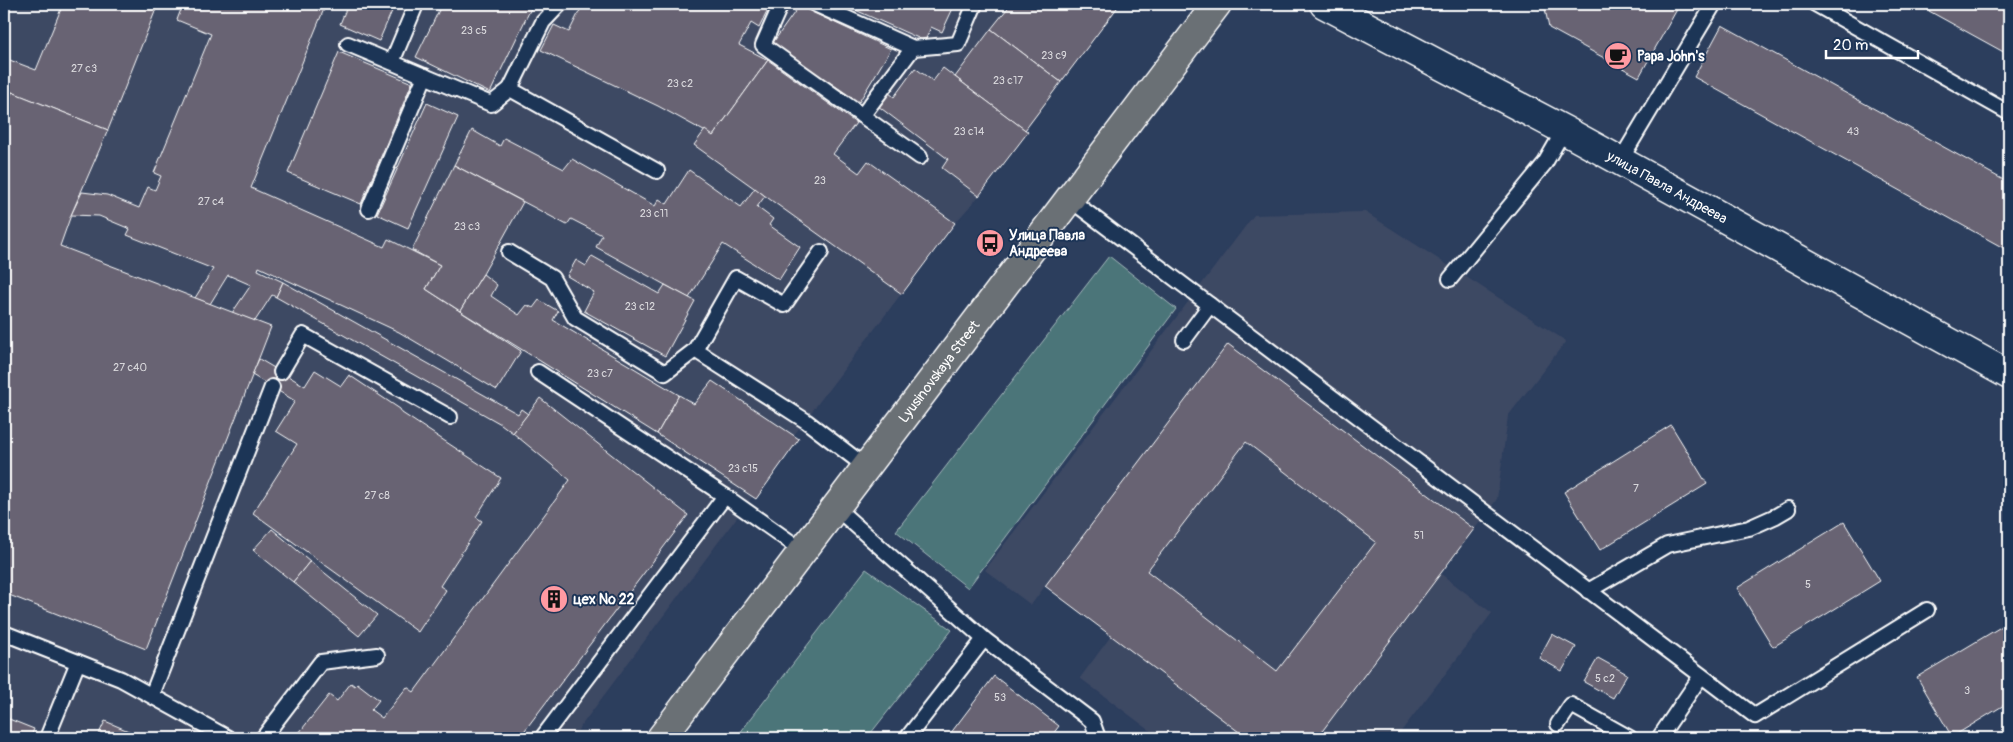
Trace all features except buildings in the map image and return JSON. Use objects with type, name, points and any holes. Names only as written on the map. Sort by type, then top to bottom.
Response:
[{"type":"main road","name":"Lyusinovskaya Street","points":[[661,738],[1068,198],[1217,4]]},
{"type":"street","name":"улица Павла Андреева","points":[[1324,4],[1564,130],[2009,375]]},
{"type":"lane","points":[[348,44],[491,104],[510,89],[543,22],[560,4]]},
{"type":"lane","points":[[781,4],[763,45],[920,157]]},
{"type":"lane","points":[[815,4],[913,48],[958,44],[975,4]]},
{"type":"lane","points":[[1620,161],[1714,4]]},
{"type":"lane","points":[[1815,4],[2009,113]]},
{"type":"lane","points":[[392,62],[415,7]]},
{"type":"lane","points":[[862,116],[913,48]]},
{"type":"lane","points":[[368,209],[425,76]]},
{"type":"lane","points":[[510,89],[657,171]]},
{"type":"lane","points":[[1450,279],[1545,163],[1564,130]]},
{"type":"lane","points":[[1068,198],[1755,716],[1927,610]]},
{"type":"lane","points":[[509,252],[552,278],[575,318],[665,373],[695,350],[736,278],[784,305],[822,252]]},
{"type":"lane","points":[[1184,340],[1210,305]]},
{"type":"lane","points":[[281,372],[304,334],[450,417]]},
{"type":"lane","points":[[695,350],[806,420],[866,468]]},
{"type":"lane","points":[[538,372],[725,496],[803,551]]},
{"type":"lane","points":[[152,695],[272,387]]},
{"type":"lane","points":[[542,738],[725,496]]},
{"type":"lane","points":[[835,507],[984,639],[1092,721],[1098,738]]},
{"type":"lane","points":[[1588,591],[1667,545],[1749,528],[1788,509]]},
{"type":"lane","points":[[4,633],[121,678],[228,738]]},
{"type":"lane","points":[[907,738],[984,639]]},
{"type":"lane","points":[[262,738],[321,662],[377,655]]},
{"type":"lane","points":[[47,738],[78,662]]},
{"type":"lane","points":[[1658,738],[1702,676]]},
{"type":"lane","points":[[1558,724],[1571,705],[1630,738]]},
{"type":"shaded area","points":[[4,4],[1120,4],[1026,130],[1028,132],[979,196],[955,223],[794,435],[799,439],[756,499],[752,497],[572,738],[4,738]]},
{"type":"shaded area","points":[[1365,212],[1566,341],[1508,416],[1497,499],[1441,574],[1492,613],[1396,738],[1160,738],[1080,678],[1111,636],[1045,586],[1031,605],[985,570],[1254,215]]},
{"type":"green space","points":[[1109,256],[1176,309],[968,588],[896,531]]},
{"type":"green space","points":[[866,569],[952,630],[867,738],[736,738]]},
{"type":"place","name":"Papa John's","points":[[1618,56]]},
{"type":"place","name":"Улица Павла Андреева","points":[[990,243]]},
{"type":"place","name":"цех № 22","points":[[554,599]]}]
